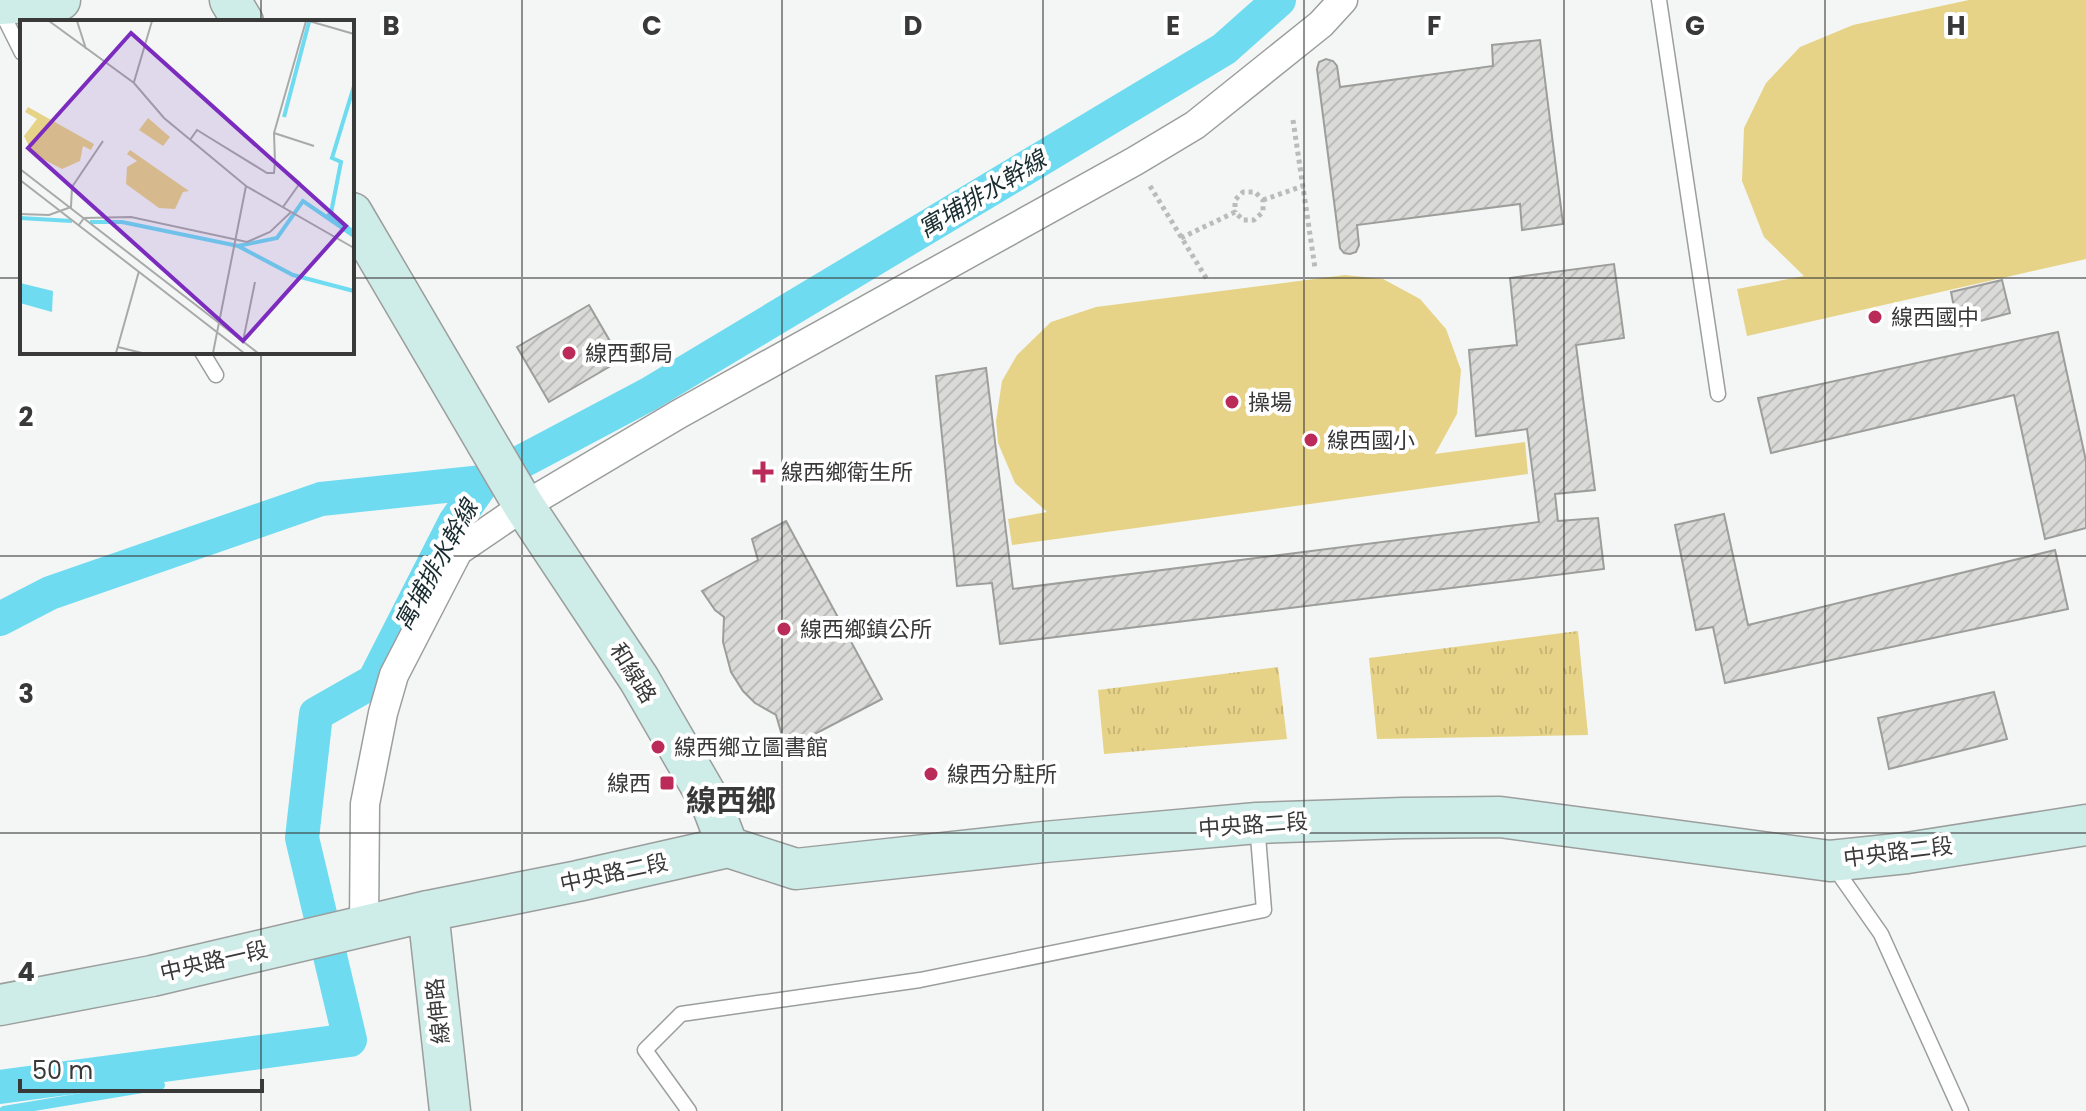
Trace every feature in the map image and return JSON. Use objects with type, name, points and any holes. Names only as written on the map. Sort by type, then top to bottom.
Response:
[{"type":"street","points":[[0,6],[60,0]]},
{"type":"street","points":[[230,0],[242,20]]},
{"type":"street","points":[[364,927],[365,804],[383,713],[394,675],[458,551],[524,506],[679,414],[1195,125],[1321,24],[1343,0]]},
{"type":"street","name":"和線路","points":[[354,216],[524,506],[639,679],[712,805],[728,847]]},
{"type":"street","name":"中央路二段","points":[[428,911],[728,847],[796,869],[1257,823],[1500,817],[1830,861],[1907,853],[2086,825]]},
{"type":"street","name":"中央路一段","points":[[0,1005],[152,976],[428,911]]},
{"type":"street","name":"線伸路","points":[[428,911],[450,1111]]},
{"type":"lane","points":[[1659,0],[1718,394]]},
{"type":"lane","points":[[0,6],[20,49]]},
{"type":"lane","points":[[203,354],[216,375]]},
{"type":"lane","points":[[689,1111],[645,1050],[681,1014],[920,980],[1264,910],[1257,823]]},
{"type":"lane","points":[[1830,861],[1881,934],[1961,1111]]},
{"type":"path","points":[[1293,120],[1315,268]]},
{"type":"path","points":[[1143,174],[1208,281]]},
{"type":"path","points":[[1263,200],[1303,186]]},
{"type":"path","points":[[1243,192],[1255,192],[1263,200],[1263,212],[1254,220],[1243,220],[1235,212],[1235,200],[1243,192]]},
{"type":"path","points":[[1181,238],[1235,212]]},
{"type":"green space","points":[[1969,0],[2086,0],[2086,259],[1747,336],[1737,289],[1804,276],[1764,237],[1742,181],[1744,128],[1766,83],[1800,47],[1853,25]]},
{"type":"green space","points":[[1345,275],[1383,279],[1420,299],[1446,329],[1461,370],[1457,414],[1435,454],[1525,442],[1528,474],[1012,545],[1008,519],[1047,512],[1015,483],[998,443],[996,421],[1002,381],[1017,355],[1051,322],[1096,307]]},
{"type":"green space","points":[[1578,631],[1588,735],[1377,739],[1369,658]]},
{"type":"green space","points":[[1278,667],[1287,739],[1104,754],[1098,690]]},
{"type":"building","points":[[1540,40],[1563,224],[1522,230],[1520,204],[1357,225],[1359,245],[1356,252],[1344,253],[1340,248],[1317,69],[1319,62],[1326,59],[1333,61],[1337,66],[1340,87],[1493,66],[1492,45]]},
{"type":"building","points":[[1614,264],[1624,338],[1576,345],[1595,490],[1555,494],[1558,521],[1598,518],[1604,569],[1000,644],[992,583],[957,586],[936,376],[986,368],[1013,589],[1539,522],[1527,429],[1476,436],[1469,350],[1517,345],[1510,278]]},
{"type":"building","points":[[2002,280],[2010,313],[1958,327],[1951,292]]},
{"type":"building","name":"線西郵局","points":[[589,305],[621,360],[549,402],[517,347]]},
{"type":"building","points":[[2058,332],[2086,461],[2086,528],[2045,539],[2014,395],[1771,453],[1758,398]]},
{"type":"building","points":[[1724,514],[1748,625],[2055,550],[2068,609],[1725,683],[1713,627],[1696,630],[1675,525]]},
{"type":"building","name":"線西鄉鎮公所","points":[[786,521],[882,699],[786,749],[776,715],[755,703],[731,672],[723,642],[724,617],[702,591],[758,560],[752,539]]},
{"type":"building","points":[[1994,692],[2007,739],[1889,769],[1878,718]]},
{"type":"waterway","name":"寓埔排水幹線","points":[[0,1087],[350,1040],[302,838],[316,714],[374,681],[455,522],[483,482],[649,394],[1224,49],[1279,0]]},
{"type":"waterway","points":[[0,619],[50,593],[321,499],[483,482]]},
{"type":"waterway","points":[[4,1111],[160,1085]]},
{"type":"place","name":"線西國中","points":[[1875,317]]},
{"type":"place","name":"線西郵局","points":[[569,353]]},
{"type":"place","name":"操場","points":[[1232,402]]},
{"type":"place","name":"線西國小","points":[[1311,440]]},
{"type":"place","name":"線西鄉衛生所","points":[[763,472]]},
{"type":"place","name":"線西鄉鎮公所","points":[[784,629]]},
{"type":"place","name":"線西鄉立圖書館","points":[[658,747]]},
{"type":"place","name":"線西分駐所","points":[[931,774]]},
{"type":"place","name":"線西","points":[[667,783]]},
{"type":"district","name":"線西鄉","points":[[731,800]]}]
